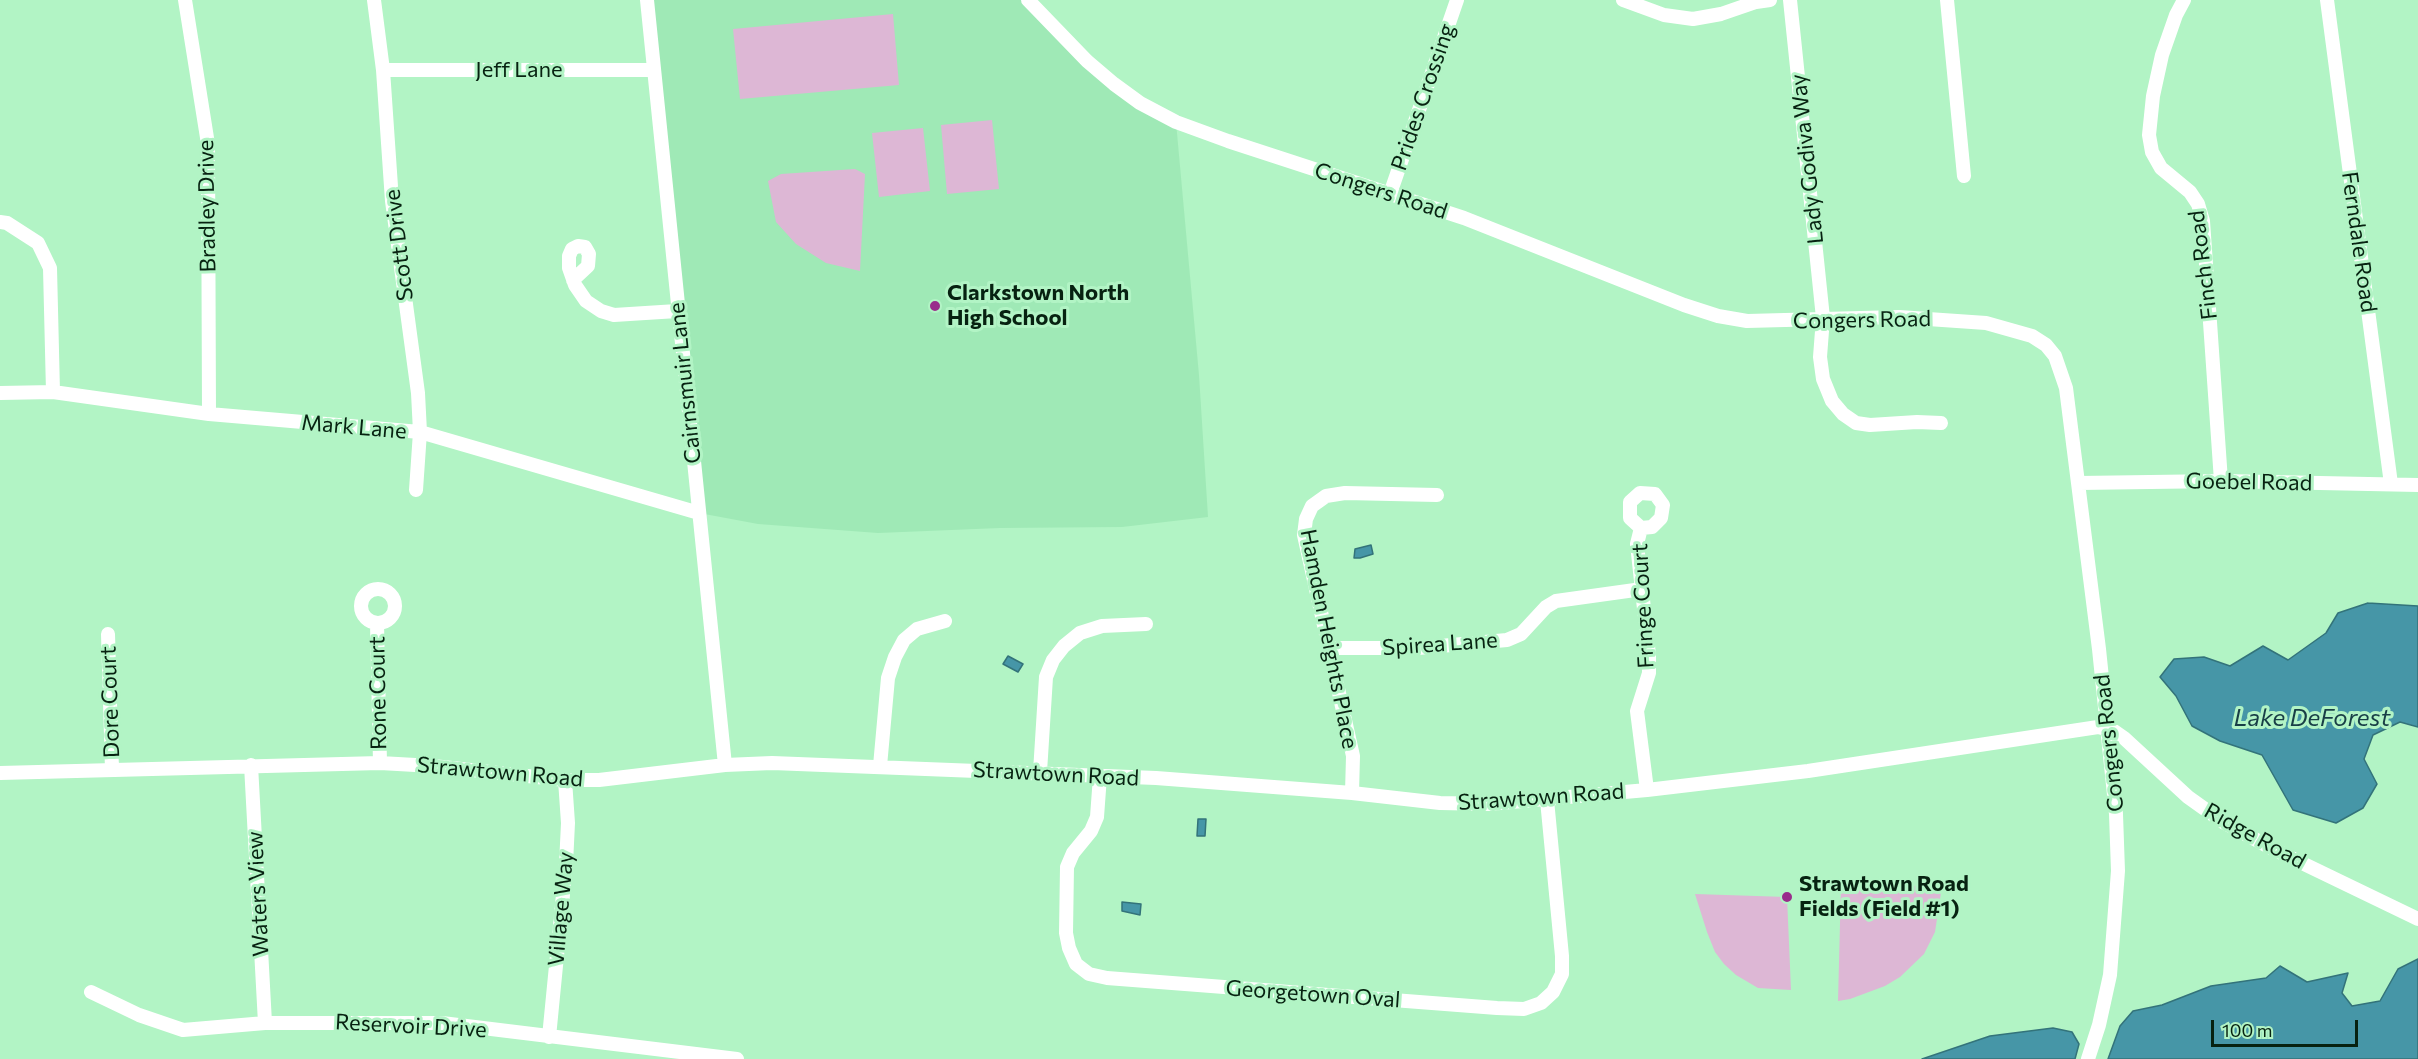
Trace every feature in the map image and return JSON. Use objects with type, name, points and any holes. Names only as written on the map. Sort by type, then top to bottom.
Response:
[{"type":"street","name":"Bradley Drive","points":[[185,0],[208,144],[209,414]]},
{"type":"street","name":"Scott Drive","points":[[374,0],[383,70],[392,201],[418,393],[420,432],[416,490]]},
{"type":"street","name":"Cairnsmuir Lane","points":[[647,0],[725,765]]},
{"type":"street","name":"Congers Road","points":[[1028,0],[1102,74],[1155,111],[1200,131],[1464,218],[1718,316],[1747,321],[1899,317],[1986,323],[2023,333],[2046,345],[2055,356],[2066,388],[2108,729],[2116,814],[2116,924],[2110,975],[2099,1025],[2088,1059]]},
{"type":"street","name":"Prides Crossing","points":[[1390,194],[1457,0]]},
{"type":"street","points":[[1628,1],[1664,15],[1693,19],[1721,14],[1756,2],[1770,0]]},
{"type":"street","name":"Lady Godiva Way","points":[[1790,0],[1823,318],[1820,357],[1823,379],[1832,401],[1843,414],[1856,423],[1870,425],[1941,423]]},
{"type":"street","points":[[1947,0],[1964,177]]},
{"type":"street","name":"Finch Road","points":[[2184,0],[2162,55],[2153,96],[2149,135],[2152,152],[2161,168],[2190,192],[2198,204],[2202,221],[2221,481]]},
{"type":"street","name":"Ferndale Road","points":[[2327,0],[2391,484]]},
{"type":"street","name":"Jeff Lane","points":[[383,70],[654,70]]},
{"type":"street","points":[[0,222],[7,223],[38,243],[50,268],[53,392]]},
{"type":"street","points":[[573,280],[586,301],[601,312],[615,315],[677,311]]},
{"type":"street","name":"Mark Lane","points":[[0,393],[53,392],[209,414],[420,432],[699,513]]},
{"type":"street","name":"Goebel Road","points":[[2079,483],[2221,481],[2418,485]]},
{"type":"street","name":"Hamden Heights Place","points":[[1352,793],[1353,756],[1304,535],[1306,519],[1312,507],[1326,496],[1345,493],[1437,495]]},
{"type":"street","name":"Fringe Court","points":[[1641,528],[1637,544],[1649,673],[1637,711],[1647,790]]},
{"type":"street","name":"Spirea Lane","points":[[1330,648],[1418,648],[1473,645],[1507,640],[1521,634],[1546,607],[1556,601],[1642,589]]},
{"type":"street","points":[[880,766],[888,678],[895,657],[904,640],[917,630],[945,621]]},
{"type":"street","name":"Rone Court","points":[[377,623],[380,763]]},
{"type":"street","points":[[1040,772],[1046,677],[1053,660],[1064,646],[1080,633],[1102,626],[1146,624]]},
{"type":"street","name":"Dore Court","points":[[108,634],[112,770]]},
{"type":"street","name":"Strawtown Road","points":[[0,773],[380,763],[433,766],[565,780],[599,780],[725,765],[772,763],[1156,778],[1352,793],[1440,803],[1489,804],[1647,790],[1819,769],[2076,729],[2098,727],[2108,729]]},
{"type":"street","name":"Ridge Road","points":[[2108,729],[2124,738],[2177,788],[2223,822],[2275,850],[2418,919]]},
{"type":"street","name":"Waters View","points":[[251,765],[265,1023]]},
{"type":"street","name":"Georgetown Oval","points":[[1100,776],[1097,817],[1091,831],[1073,853],[1067,867],[1066,933],[1069,948],[1076,964],[1089,974],[1107,978],[1497,1008],[1524,1009],[1541,1003],[1553,992],[1562,974],[1547,800]]},
{"type":"street","name":"Village Way","points":[[549,1037],[567,864],[568,823],[565,780]]},
{"type":"street","name":"Reservoir Drive","points":[[91,992],[139,1016],[183,1030],[265,1023],[442,1023],[737,1059]]},
{"type":"shaded area","name":"Clarkstown North High School","points":[[647,0],[1028,0],[1103,74],[1176,122],[1199,375],[1208,517],[1122,527],[1000,528],[878,533],[758,524],[699,513]]},
{"type":"shaded area","points":[[893,14],[899,85],[740,99],[733,29]]},
{"type":"shaded area","points":[[992,120],[999,189],[947,194],[941,125]]},
{"type":"shaded area","points":[[923,128],[930,191],[879,197],[872,133]]},
{"type":"shaded area","points":[[855,169],[865,174],[860,271],[826,263],[796,244],[776,222],[768,181],[781,174]]},
{"type":"shaded area","points":[[1841,885],[1942,886],[1935,932],[1924,954],[1900,977],[1885,986],[1838,1001]]},
{"type":"shaded area","points":[[1695,894],[1787,897],[1791,990],[1758,988],[1736,975],[1724,964],[1715,952]]},
{"type":"water","points":[[1371,545],[1373,554],[1354,558],[1355,549]]},
{"type":"water","name":"Lake DeForest","points":[[2368,603],[2418,606],[2418,727],[2400,722],[2373,735],[2364,759],[2377,784],[2363,808],[2336,823],[2293,810],[2262,755],[2220,741],[2192,726],[2176,696],[2160,677],[2174,659],[2204,657],[2230,666],[2263,646],[2288,660],[2326,633],[2338,613]]},
{"type":"water","points":[[1008,656],[1023,664],[1018,672],[1003,664]]},
{"type":"water","points":[[1198,819],[1206,819],[1205,836],[1197,836]]},
{"type":"water","points":[[1122,902],[1141,904],[1140,915],[1122,911]]},
{"type":"water","points":[[2418,959],[2418,1059],[2108,1059],[2120,1026],[2133,1011],[2162,1005],[2211,986],[2266,978],[2280,966],[2307,982],[2348,973],[2342,993],[2352,1006],[2380,1001],[2398,969]]},
{"type":"water","points":[[2053,1028],[2072,1032],[2079,1044],[2075,1059],[1922,1059],[1990,1036]]},
{"type":"place","name":"Clarkstown North High School","points":[[935,306]]},
{"type":"place","name":"Strawtown Road Fields (Field #1)","points":[[1787,897]]}]
